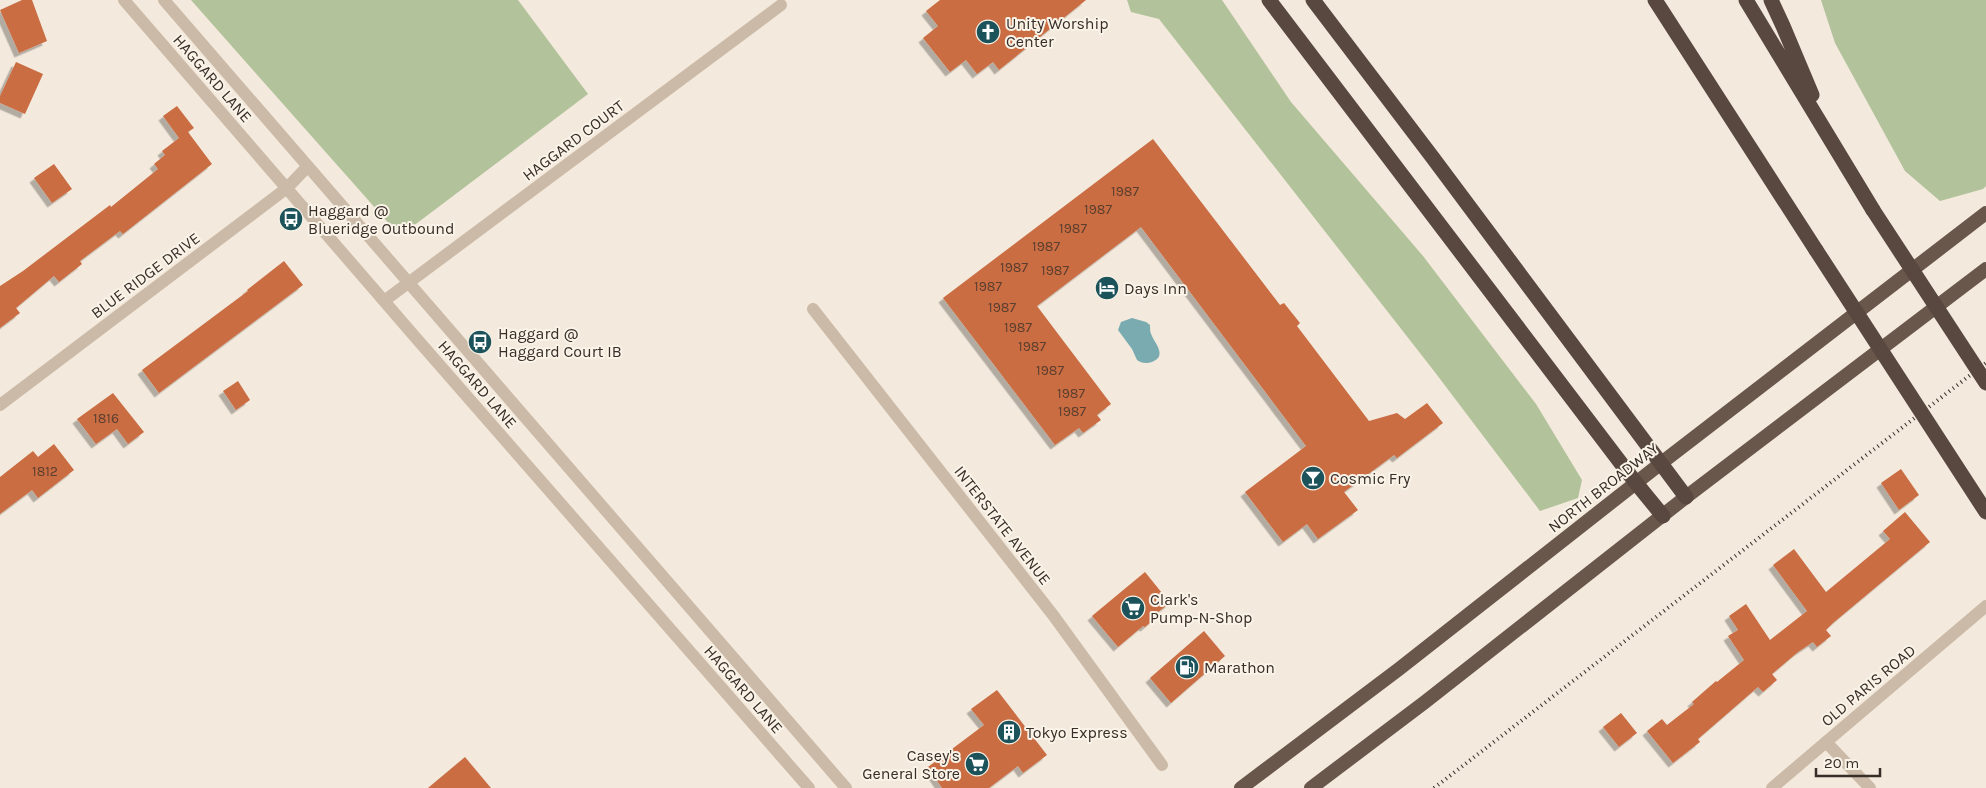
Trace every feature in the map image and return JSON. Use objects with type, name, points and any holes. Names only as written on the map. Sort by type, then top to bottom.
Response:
[{"type":"highway","points":[[1269,0],[1663,516]]},
{"type":"highway","points":[[1313,0],[1686,497]]},
{"type":"highway","points":[[1655,0],[1986,512]]},
{"type":"highway","points":[[1746,0],[1873,210],[1986,383]]},
{"type":"highway","points":[[1771,0],[1784,26],[1831,140]]},
{"type":"highway","name":"NORTH BROADWAY","points":[[1242,788],[1986,213]]},
{"type":"highway","points":[[1311,788],[1433,696],[1686,497],[1986,269]]},
{"type":"street","name":"HAGGARD LANE","points":[[124,0],[384,302],[809,788]]},
{"type":"street","name":"HAGGARD LANE","points":[[164,0],[846,788]]},
{"type":"street","name":"HAGGARD COURT","points":[[384,302],[782,5]]},
{"type":"street","name":"BLUE RIDGE DRIVE","points":[[0,405],[287,188],[307,167]]},
{"type":"street","name":"INTERSTATE AVENUE","points":[[812,309],[1052,615],[1162,765]]},
{"type":"street","name":"OLD PARIS ROAD","points":[[1772,788],[1986,606]]},
{"type":"street","points":[[1826,742],[1870,788]]},
{"type":"green space","points":[[191,0],[518,0],[588,94],[400,236]]},
{"type":"green space","points":[[1127,0],[1222,0],[1291,102],[1423,256],[1536,404],[1582,480],[1578,498],[1540,511],[1434,371],[1159,19],[1131,12]]},
{"type":"green space","points":[[1821,0],[1986,0],[1986,186],[1983,189],[1940,201],[1905,171],[1835,43]]},
{"type":"water","points":[[1132,318],[1150,325],[1151,334],[1160,354],[1156,360],[1144,363],[1137,360],[1132,349],[1118,330],[1121,322]]},
{"type":"building","points":[[22,0],[32,0],[47,41],[19,53],[0,10]]},
{"type":"building","name":"Unity Worship Center","points":[[940,0],[1086,0],[999,70],[993,62],[977,74],[966,60],[950,72],[923,38],[938,26],[926,11]]},
{"type":"building","points":[[16,62],[43,74],[25,114],[0,103],[0,96]]},
{"type":"building","points":[[177,106],[194,128],[188,132],[212,164],[123,234],[120,231],[80,261],[82,264],[59,282],[54,276],[16,308],[20,313],[0,328],[0,286],[23,271],[110,205],[111,207],[158,169],[154,164],[165,155],[162,151],[179,138],[163,116]]},
{"type":"building","points":[[1153,139],[1280,305],[1284,303],[1300,323],[1297,326],[1369,421],[1397,413],[1405,419],[1427,403],[1443,423],[1397,458],[1394,455],[1344,492],[1358,510],[1318,539],[1307,524],[1283,542],[1245,492],[1306,446],[1141,227],[1037,306],[1111,404],[1097,415],[1101,420],[1083,433],[1079,428],[1055,445],[943,298]]},
{"type":"building","points":[[54,164],[72,189],[52,203],[34,178]]},
{"type":"building","points":[[284,261],[303,285],[159,393],[142,370],[248,291]]},
{"type":"building","points":[[238,381],[250,400],[236,410],[223,391]]},
{"type":"building","points":[[113,393],[144,432],[128,444],[117,429],[96,444],[77,419]]},
{"type":"building","points":[[54,444],[74,470],[38,498],[32,490],[0,514],[0,477],[33,451],[38,457]]},
{"type":"building","points":[[1901,469],[1919,495],[1899,510],[1881,483]]},
{"type":"building","points":[[1905,512],[1930,542],[1833,623],[1826,630],[1831,636],[1817,647],[1813,642],[1798,652],[1772,674],[1777,680],[1763,692],[1758,687],[1698,739],[1700,742],[1673,763],[1647,731],[1662,719],[1667,725],[1694,704],[1692,702],[1716,681],[1744,660],[1728,636],[1738,630],[1729,616],[1746,604],[1770,640],[1807,611],[1773,565],[1794,549],[1826,592],[1890,539],[1883,531]]},
{"type":"building","name":"Clark's Pump-N-Shop","points":[[1145,572],[1170,603],[1158,612],[1159,615],[1145,627],[1143,626],[1118,647],[1092,616]]},
{"type":"building","name":"Marathon","points":[[1204,631],[1225,656],[1171,703],[1150,678]]},
{"type":"building","points":[[997,690],[1047,755],[1023,773],[1018,766],[989,788],[942,788],[928,767],[984,725],[971,709]]},
{"type":"building","points":[[1621,713],[1637,733],[1619,747],[1603,727]]},
{"type":"building","points":[[465,757],[491,788],[428,788]]},
{"type":"railway","points":[[1434,788],[1986,363]]},
{"type":"place","name":"Unity Worship Center","points":[[988,32]]},
{"type":"place","name":"Haggard @ Blueridge Outbound","points":[[291,219]]},
{"type":"place","name":"Days Inn","points":[[1107,288]]},
{"type":"place","name":"Haggard @ Haggard Court IB","points":[[480,342]]},
{"type":"place","name":"Cosmic Fry","points":[[1313,478]]},
{"type":"place","name":"Clark's Pump-N-Shop","points":[[1133,608]]},
{"type":"place","name":"Marathon","points":[[1187,667]]},
{"type":"place","name":"Tokyo Express","points":[[1009,732]]},
{"type":"place","name":"Casey's General Store","points":[[977,764]]}]
